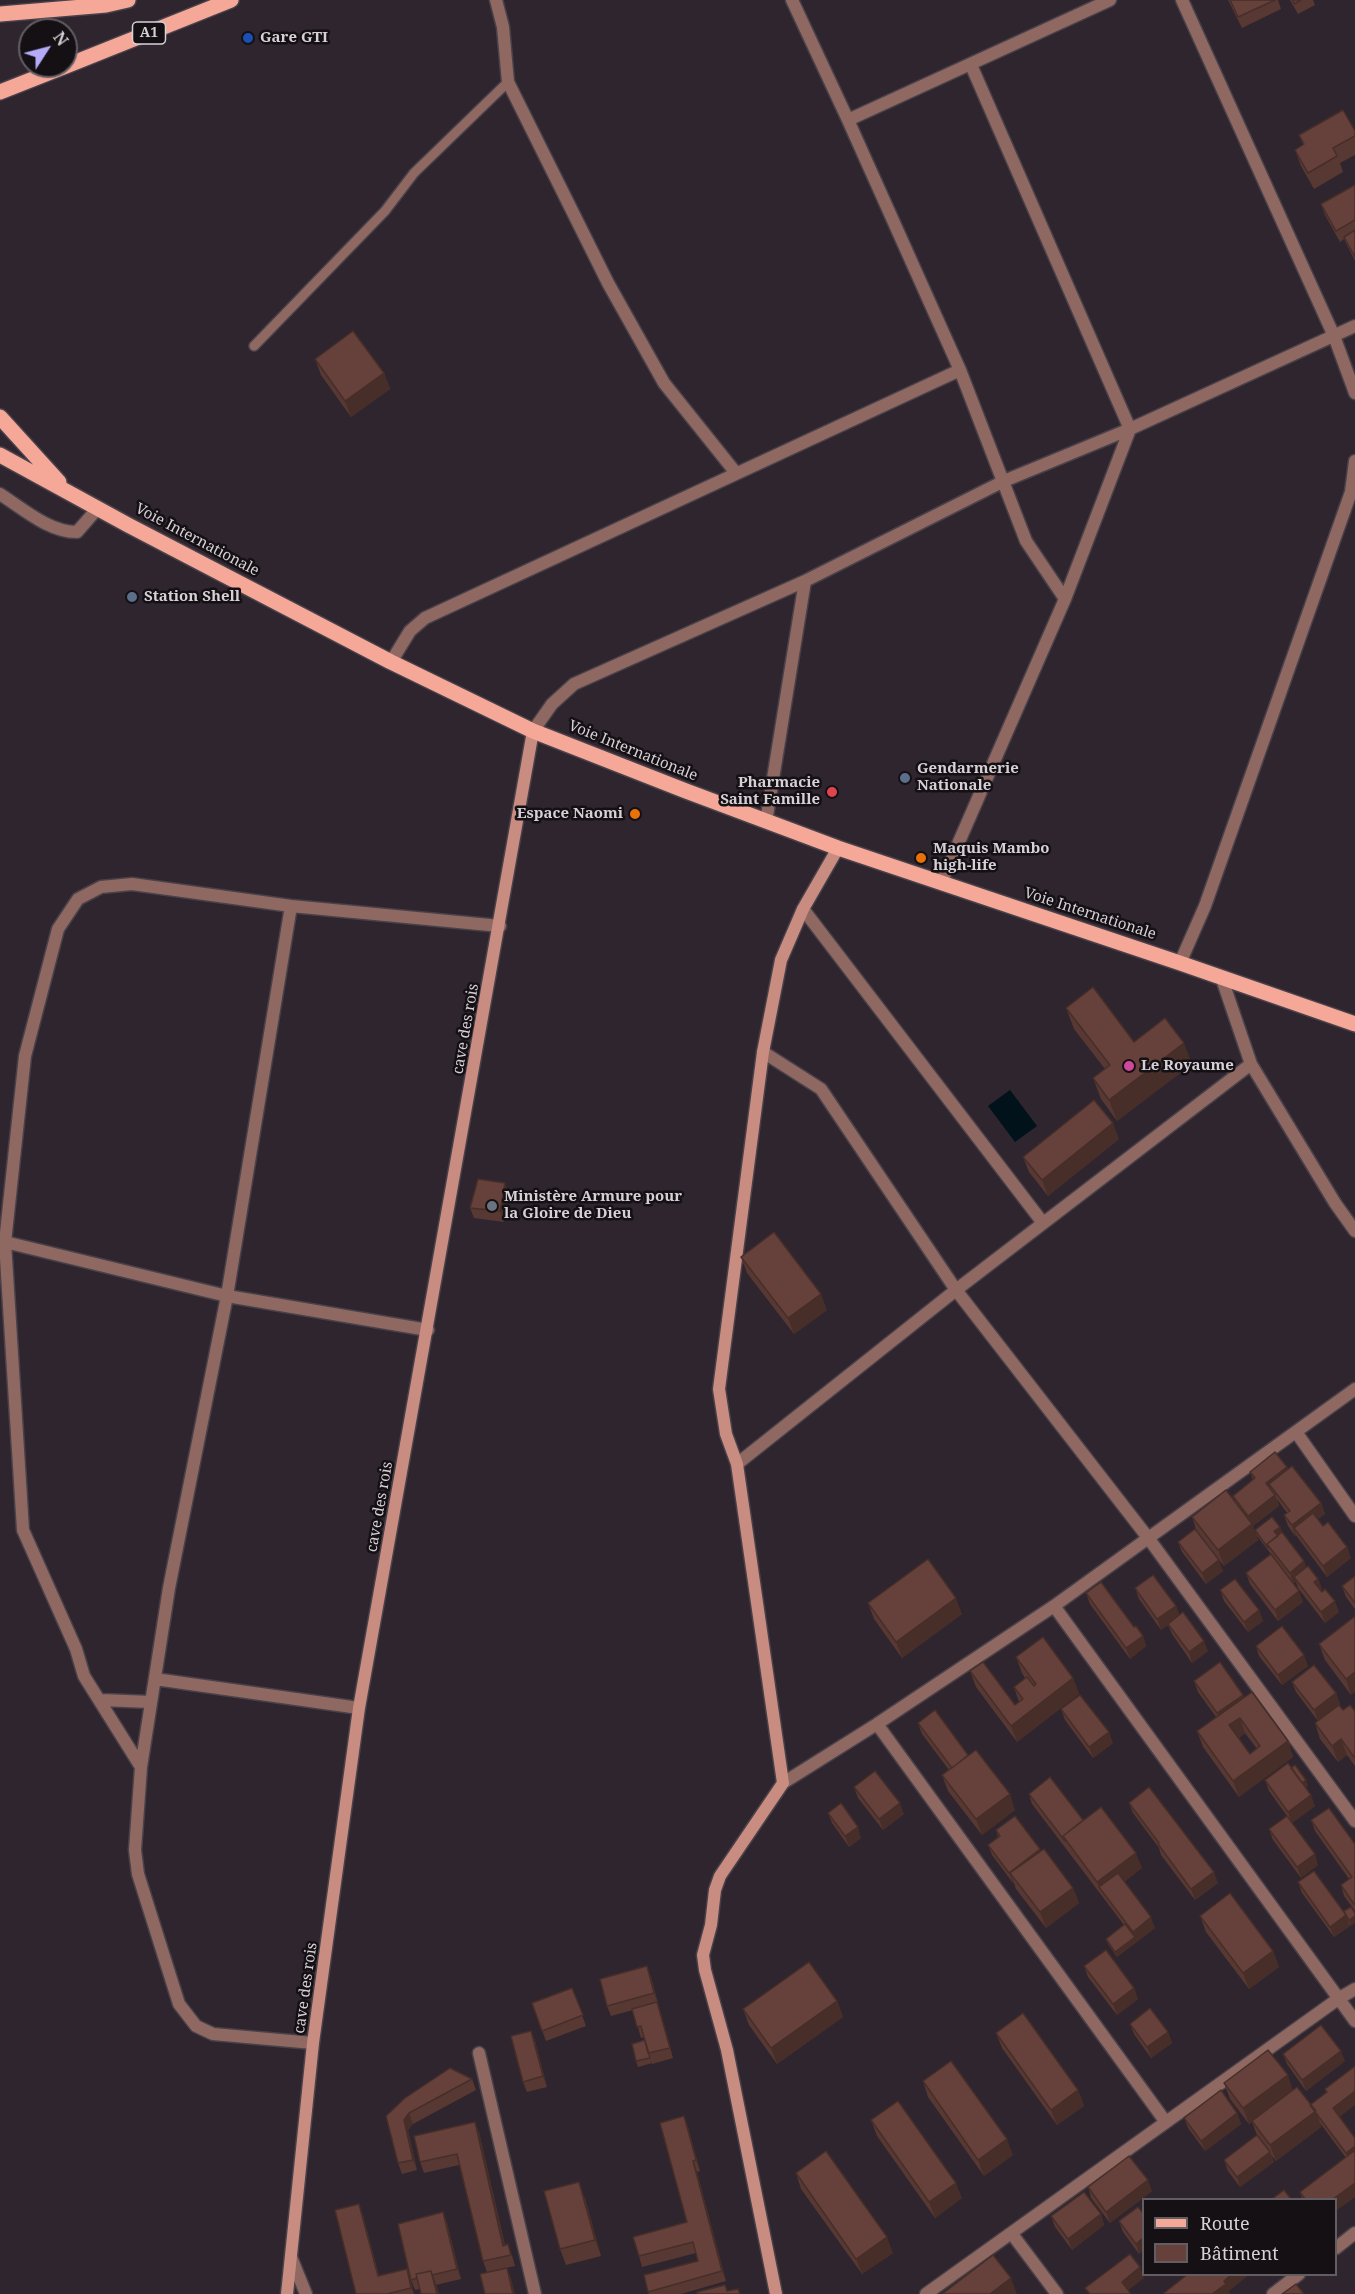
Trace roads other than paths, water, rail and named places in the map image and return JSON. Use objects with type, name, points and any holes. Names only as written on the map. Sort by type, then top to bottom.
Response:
[{"type":"main road","points":[[0,14],[128,0]]},
{"type":"main road","name":"A1","points":[[78,61],[231,0]]},
{"type":"main road","name":"A1","points":[[0,92],[36,78]]},
{"type":"main road","points":[[0,417],[26,443],[64,489]]},
{"type":"main road","name":"Voie Internationale","points":[[0,455],[391,662],[533,731],[838,848],[1355,1024]]},
{"type":"street","points":[[496,0],[503,27],[508,82],[608,283],[664,383],[736,473]]},
{"type":"street","points":[[792,0],[960,370],[1026,541],[1065,599]]},
{"type":"street","points":[[848,120],[1110,0]]},
{"type":"street","points":[[1182,0],[1334,336],[1355,393]]},
{"type":"street","points":[[941,883],[1065,599],[1130,429],[971,65]]},
{"type":"street","points":[[533,731],[552,704],[574,684],[805,581],[1004,481],[1130,429],[1355,326]]},
{"type":"street","points":[[391,662],[410,631],[425,618],[960,370]]},
{"type":"street","points":[[1180,963],[1205,906],[1351,492],[1355,461]]},
{"type":"street","points":[[0,494],[50,526],[66,532],[77,532],[98,508]]},
{"type":"street","points":[[766,822],[805,581]]},
{"type":"street","name":"cave des rois","points":[[287,2294],[313,2043],[359,1708],[533,731]]},
{"type":"street","points":[[783,1783],[737,1464],[726,1434],[719,1389],[763,1053],[781,960],[803,909],[838,848]]},
{"type":"street","points":[[141,1767],[84,1676],[76,1649],[23,1530],[5,1242],[25,1056],[58,929],[78,899],[101,887],[132,884],[291,906],[500,926]]},
{"type":"street","points":[[291,906],[227,1296],[169,1588],[141,1767],[135,1850],[138,1874],[179,2004],[196,2026],[213,2034],[313,2043]]},
{"type":"street","points":[[803,909],[1042,1223]]},
{"type":"street","points":[[1222,979],[1251,1064],[1335,1203],[1355,1231]]},
{"type":"street","points":[[763,1053],[821,1089],[956,1290],[1149,1539],[1355,1821]]},
{"type":"street","points":[[737,1464],[1042,1223],[1251,1064]]},
{"type":"street","points":[[5,1242],[227,1296],[428,1330]]},
{"type":"street","points":[[776,2294],[727,2050],[705,1970],[703,1955],[720,1876],[783,1783],[877,1724],[1054,1606],[1355,1389]]},
{"type":"street","points":[[1296,1432],[1355,1516]]},
{"type":"street","points":[[1054,1606],[1355,2021]]},
{"type":"street","points":[[155,1679],[359,1708]]},
{"type":"street","points":[[101,1700],[151,1702]]},
{"type":"street","points":[[877,1724],[1165,2121]]},
{"type":"street","points":[[926,2294],[1012,2234],[1165,2121],[1355,1989]]},
{"type":"street","points":[[479,2053],[535,2294]]},
{"type":"street","points":[[1012,2234],[1057,2294]]},
{"type":"street","points":[[1337,2247],[1355,2234]]},
{"type":"street","points":[[291,2257],[306,2294]]},
{"type":"street","points":[[1273,2294],[1296,2276]]},
{"type":"lane","points":[[254,346],[385,211],[414,173],[508,82]]},
{"type":"place","name":"Gare GTI","points":[[248,38]]},
{"type":"place","name":"Station Shell","points":[[132,597]]},
{"type":"place","name":"Gendarmerie Nationale","points":[[905,778]]},
{"type":"place","name":"Pharmacie Saint Famille","points":[[832,792]]},
{"type":"place","name":"Espace Naomi","points":[[635,814]]},
{"type":"place","name":"Maquis Mambo high-life","points":[[921,858]]},
{"type":"place","name":"Le Royaume","points":[[1129,1066]]},
{"type":"place","name":"Ministère Armure pour la Gloire de Dieu","points":[[492,1206]]}]
